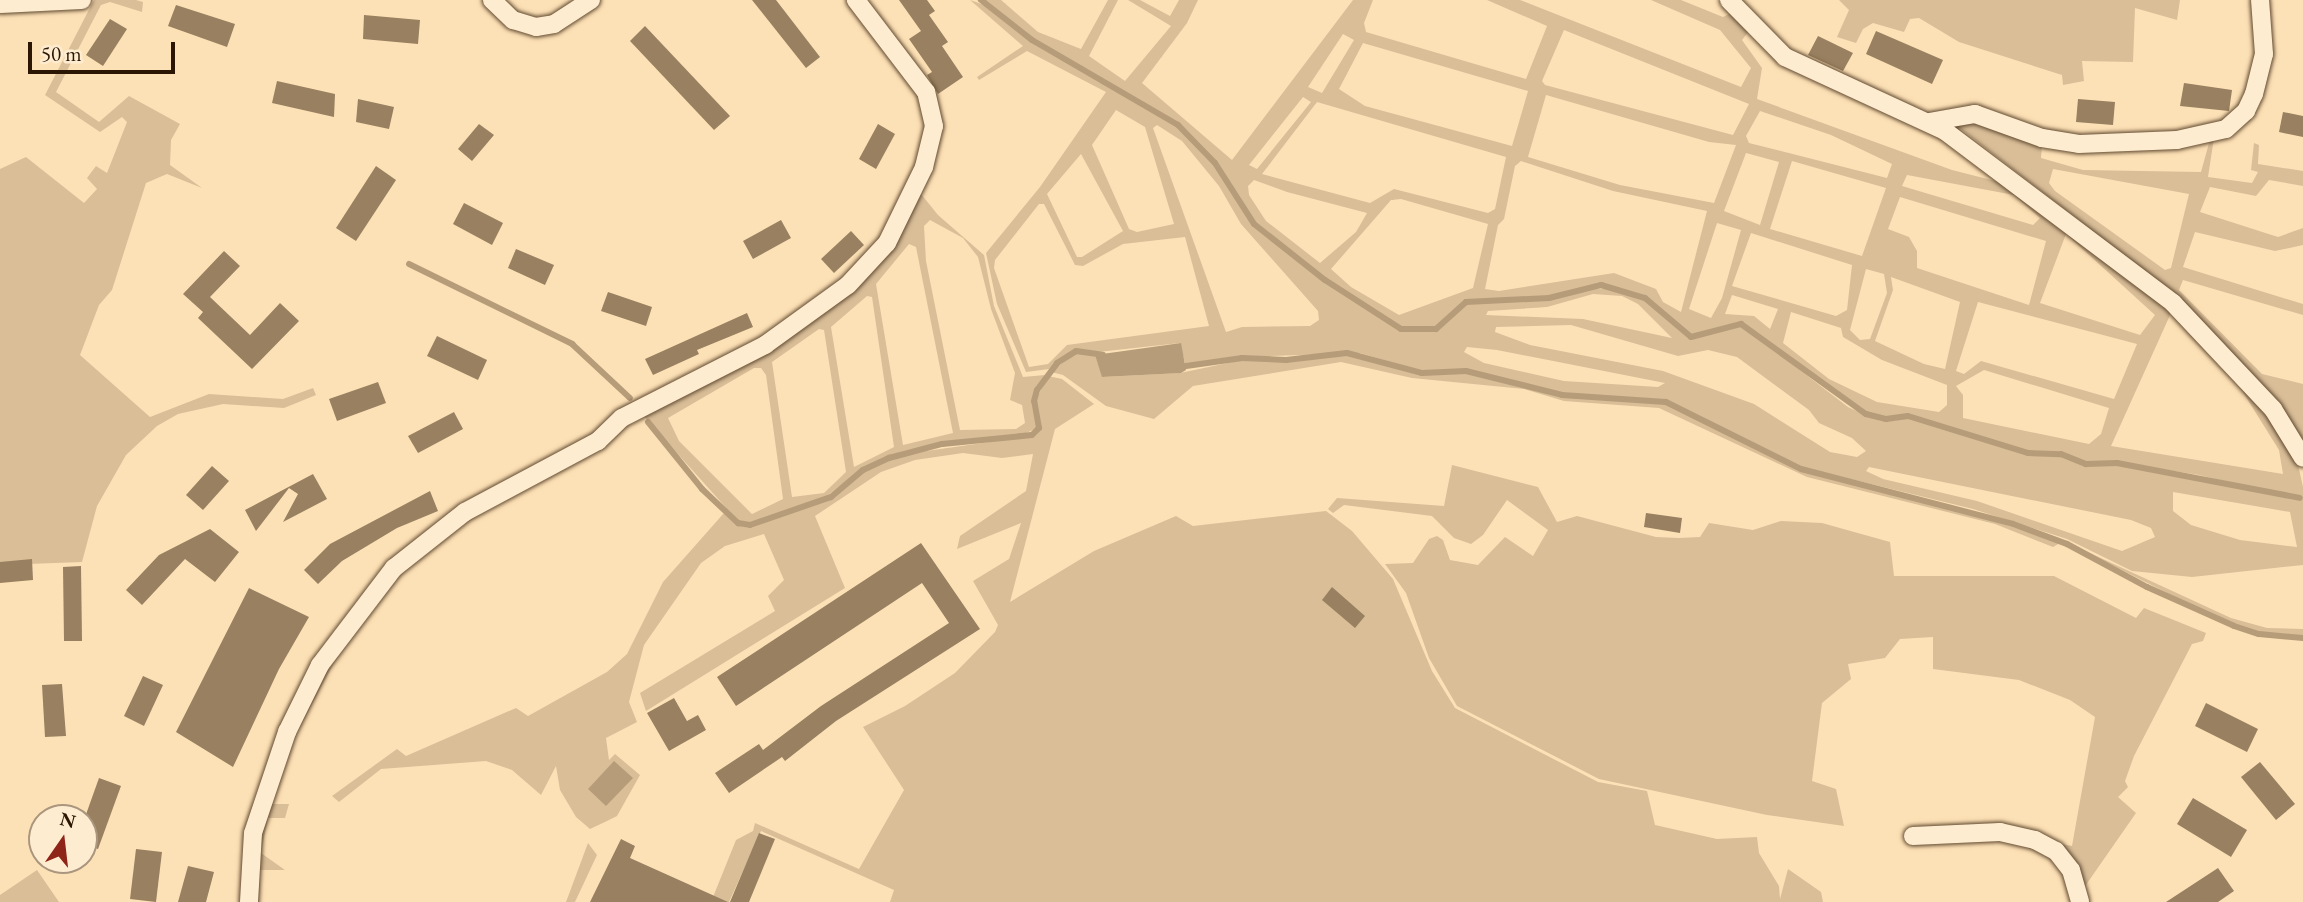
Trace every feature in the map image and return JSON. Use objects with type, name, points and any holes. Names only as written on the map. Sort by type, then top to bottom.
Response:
[{"type":"street","points":[[0,4],[82,0]]},
{"type":"street","points":[[492,0],[513,20],[536,27],[554,24],[591,0]]},
{"type":"street","points":[[250,902],[253,833],[287,732],[320,665],[394,568],[466,512],[598,441],[622,418],[765,345],[848,285],[887,243],[924,167],[933,126],[926,92],[856,0]]},
{"type":"street","points":[[1728,0],[1785,57],[1928,122],[2021,185],[2173,303],[2255,387],[2303,457]]},
{"type":"street","points":[[1928,122],[1975,114],[2042,138],[2078,144],[2177,140],[2226,129],[2246,111],[2254,94],[2264,54],[2260,0]]},
{"type":"street","points":[[1913,836],[2000,832],[2035,840],[2056,851],[2071,870],[2080,902]]},
{"type":"shaded area","points":[[94,0],[136,0],[143,2],[142,12],[110,2],[101,5],[56,92],[99,122],[129,96],[180,124],[171,140],[170,165],[202,188],[167,174],[146,183],[112,290],[99,305],[80,355],[150,417],[209,394],[283,399],[313,388],[316,395],[284,408],[223,404],[178,414],[157,426],[126,455],[97,506],[82,562],[0,565],[0,169],[26,157],[84,203],[97,189],[87,178],[96,166],[107,173],[127,122],[122,117],[100,132],[45,95]]},
{"type":"shaded area","points":[[970,0],[993,8],[1031,41],[1177,126],[1214,164],[1253,225],[1324,281],[1401,330],[1437,330],[1466,304],[1549,299],[1585,288],[1615,289],[1644,300],[1690,338],[1741,325],[1848,407],[1865,415],[1886,420],[1908,417],[2027,454],[2061,455],[2085,465],[2117,465],[2300,499],[2199,475],[2117,462],[2086,462],[2061,452],[2028,451],[1909,414],[1886,417],[1866,413],[1742,322],[1691,335],[1645,297],[1601,283],[1548,297],[1465,301],[1435,327],[1402,327],[1326,279],[1256,223],[1216,162],[1179,124],[1032,39],[984,0],[1001,0],[1038,32],[1081,49],[1108,0],[1118,0],[1089,56],[1125,81],[1171,26],[1128,0],[1140,0],[1170,16],[1179,0],[1198,0],[1187,23],[1142,83],[1232,160],[1353,0],[1373,0],[1364,23],[1366,32],[1526,79],[1547,26],[1487,0],[1520,0],[1741,87],[1751,68],[1720,30],[1651,0],[1681,0],[1723,17],[1731,13],[1749,31],[1742,40],[1762,68],[1757,99],[1952,170],[2011,185],[2171,313],[2111,446],[2283,474],[2279,450],[2231,373],[2274,424],[2297,460],[2303,487],[2303,565],[2192,577],[2132,571],[2067,539],[1973,509],[1802,467],[1666,401],[1562,394],[1466,370],[1422,371],[1360,353],[1241,357],[1186,367],[1180,343],[1098,352],[1076,350],[1049,369],[1026,372],[997,304],[986,253],[1040,187],[1106,92],[1027,51],[979,80],[977,77],[1023,46]],"holes":[[[1564,30],[1749,104],[1733,135],[1545,85],[1542,81]],[[1343,34],[1354,40],[1322,93],[1308,87]],[[1363,43],[1528,91],[1512,146],[1365,106],[1339,89]],[[1546,95],[1709,142],[1736,145],[1714,203],[1620,185],[1528,157]],[[1303,97],[1311,102],[1257,169],[1249,165]],[[1317,102],[1506,157],[1495,209],[1488,213],[1394,189],[1370,203],[1262,174]],[[1116,110],[1145,127],[1174,224],[1137,232],[1129,229],[1092,145]],[[1760,111],[1831,135],[1892,164],[1887,178],[1749,143],[1746,136]],[[1157,125],[1182,141],[1219,186],[1241,224],[1318,311],[1319,320],[1310,326],[1242,327],[1226,332],[1153,128]],[[1746,153],[1779,162],[1760,225],[1724,211]],[[1081,154],[1123,231],[1082,257],[1077,257],[1047,194]],[[1521,161],[1613,191],[1707,211],[1681,312],[1663,302],[1656,289],[1614,273],[1499,291],[1485,289],[1498,225],[1504,219],[1515,166]],[[1792,161],[1886,188],[1862,256],[1770,229]],[[1907,175],[2014,195],[2040,218],[2033,225],[1902,186]],[[1254,180],[1287,192],[1367,213],[1356,232],[1320,263],[1266,221],[1249,195],[1248,186]],[[1900,197],[2046,241],[2029,305],[1917,268],[1917,251],[1909,237],[1888,229]],[[1401,199],[1488,224],[1473,288],[1399,315],[1351,287],[1331,269],[1391,200]],[[1039,204],[1044,204],[1075,265],[1083,266],[1123,244],[1185,237],[1209,326],[1067,345],[1048,364],[1029,367],[994,268],[995,260]],[[1717,223],[1741,230],[1722,298],[1711,318],[1689,309]],[[1751,233],[1852,265],[1847,310],[1836,316],[1732,286]],[[2066,234],[2155,315],[2140,335],[2040,303]],[[1866,269],[1884,274],[1887,293],[1870,339],[1860,340],[1850,330]],[[1891,277],[1960,302],[1945,369],[1924,364],[1875,341],[1893,290]],[[1593,294],[1622,296],[1638,304],[1672,338],[1583,319],[1486,315],[1488,311],[1547,307]],[[1732,295],[1778,309],[1770,329],[1754,316],[1725,314]],[[1978,302],[2137,344],[2114,399],[1981,361],[1964,374],[1956,371]],[[1791,312],[1841,328],[1843,337],[1882,360],[1947,385],[1947,405],[1939,412],[1877,402],[1829,379],[1783,343]],[[1571,325],[1678,356],[1708,350],[1737,357],[1809,410],[1819,423],[1852,438],[1866,451],[1857,457],[1830,452],[1754,404],[1663,371],[1530,345],[1495,332],[1496,327]],[[1467,347],[1497,350],[1665,383],[1658,387],[1564,381],[1484,363],[1464,352]],[[1984,370],[2109,408],[2101,434],[2089,444],[1963,418],[1963,395],[1956,386]],[[1869,467],[2131,520],[2151,528],[2155,537],[2122,551],[1977,501],[1883,479],[1866,471]],[[2173,492],[2290,512],[2297,547],[2240,540],[2191,525],[2173,511]]]},
{"type":"shaded area","points":[[1839,0],[2180,0],[2177,20],[2135,8],[2133,62],[2082,61],[2084,81],[2063,85],[2062,75],[1959,42],[1919,18],[1910,19],[1904,32],[1873,23],[1863,29],[1856,43],[1837,37],[1849,10]]},
{"type":"shaded area","points":[[1962,117],[2042,144],[2214,138],[2208,177],[2252,183],[2258,172],[2251,170],[2254,143],[2259,145],[2258,164],[2303,171],[2303,186],[2269,180],[2256,196],[2210,187],[2200,212],[2278,237],[2303,228],[2303,245],[2275,251],[2195,232],[2183,267],[2303,304],[2303,315],[2183,280],[2179,290],[2262,374],[2303,384],[2303,441],[2218,339],[2133,262],[1952,122]],"holes":[[[2209,143],[2201,172],[2083,170],[2041,158],[2042,146],[2122,151]],[[2053,169],[2189,194],[2171,268],[2165,270],[2055,191],[2049,183]]]},
{"type":"shaded area","points":[[917,189],[938,215],[984,255],[994,306],[1023,377],[1045,375],[1032,401],[1037,428],[1018,437],[941,443],[904,451],[862,469],[819,502],[750,524],[738,521],[641,413],[850,291]],"holes":[[[930,220],[963,238],[978,257],[991,309],[1015,373],[1010,400],[1022,405],[1025,423],[1016,429],[960,430],[926,261],[924,226]],[[909,244],[916,247],[953,433],[903,445],[876,284]],[[867,296],[872,297],[894,447],[854,467],[831,327]],[[819,329],[824,330],[846,472],[824,493],[792,497],[772,362]],[[754,368],[761,368],[766,375],[783,499],[752,514],[679,441],[668,418]]]},
{"type":"shaded area","points":[[1181,343],[1186,370],[1181,373],[1102,377],[1095,355]]},
{"type":"shaded area","points":[[1076,352],[1095,355],[1103,377],[1180,373],[1242,360],[1286,362],[1347,354],[1422,374],[1466,373],[1562,397],[1666,403],[1801,470],[1942,503],[2060,543],[2053,547],[1995,524],[1807,477],[1659,408],[1564,401],[1524,389],[1412,378],[1341,362],[1193,386],[1154,419],[1106,406],[1063,375],[1051,372]]},
{"type":"shaded area","points":[[1048,376],[1062,379],[1094,404],[1055,429],[1010,602],[1094,551],[1176,516],[1193,526],[1326,511],[1352,531],[1393,579],[1432,671],[1455,708],[1598,782],[1647,791],[1655,825],[1717,839],[1757,837],[1759,853],[1779,886],[1780,899],[1788,869],[1821,892],[1823,902],[890,902],[894,890],[761,831],[729,902],[711,902],[736,840],[753,831],[755,823],[859,869],[904,790],[863,727],[905,706],[955,673],[995,632],[998,625],[973,581],[1009,559],[1021,523],[957,549],[960,536],[1026,491],[1033,454],[1002,458],[963,453],[915,460],[881,472],[815,516],[845,588],[646,711],[640,693],[775,611],[768,596],[784,580],[764,534],[725,546],[701,563],[644,645],[629,702],[637,722],[606,738],[609,760],[615,754],[640,775],[617,816],[607,821],[590,829],[576,817],[560,790],[556,766],[541,795],[512,770],[486,761],[381,769],[339,802],[332,796],[397,749],[406,756],[516,708],[528,716],[607,672],[627,654],[663,582],[724,513],[737,524],[750,527],[831,499],[864,471],[905,454],[1032,436],[1041,429],[1035,401]]},
{"type":"shaded area","points":[[1452,465],[1538,487],[1557,522],[1577,516],[1656,537],[1679,538],[1700,537],[1709,523],[1753,530],[1781,521],[1822,523],[1890,542],[1894,576],[2054,576],[2136,618],[2144,608],[2206,633],[2203,641],[2192,644],[2134,756],[2125,781],[2128,787],[2118,797],[2136,813],[2081,892],[2051,842],[2072,846],[2095,717],[2070,700],[2019,680],[1933,669],[1933,637],[1900,639],[1885,658],[1848,664],[1851,679],[1822,703],[1812,781],[1836,789],[1844,826],[1767,815],[1599,779],[1457,706],[1429,658],[1406,593],[1385,564],[1413,563],[1429,539],[1437,536],[1443,540],[1450,560],[1478,565],[1505,537],[1533,556],[1548,530],[1507,500],[1483,535],[1471,544],[1454,538],[1432,516],[1344,505],[1333,513],[1328,509],[1337,498],[1444,506]]},
{"type":"shaded area","points":[[2066,542],[2231,618],[2267,628],[2303,629],[2303,636],[2259,633],[2213,616]]},
{"type":"shaded area","points":[[403,567],[342,648],[285,755],[269,804],[289,804],[285,818],[268,818],[261,853],[285,870],[260,870],[259,902],[252,902],[257,829],[279,754],[334,652],[380,587]]},
{"type":"shaded area","points":[[614,761],[633,778],[606,806],[588,789]]},
{"type":"shaded area","points":[[588,843],[597,855],[575,902],[566,902]]},
{"type":"shaded area","points":[[31,874],[40,874],[59,902],[0,902],[0,895]]},
{"type":"building","points":[[752,0],[776,0],[820,57],[806,68]]},
{"type":"building","points":[[899,0],[927,0],[935,11],[929,15],[948,42],[942,46],[963,77],[938,94],[927,75],[932,72],[909,39],[921,31]]},
{"type":"building","points":[[176,5],[235,24],[227,47],[168,26]]},
{"type":"building","points":[[364,15],[420,20],[418,44],[363,39]]},
{"type":"building","points":[[110,19],[127,29],[103,66],[86,55]]},
{"type":"building","points":[[645,26],[730,116],[714,130],[630,41]]},
{"type":"building","points":[[1876,31],[1943,60],[1932,84],[1866,54]]},
{"type":"building","points":[[1818,36],[1853,53],[1843,71],[1808,55]]},
{"type":"building","points":[[277,81],[335,94],[334,117],[272,103]]},
{"type":"building","points":[[2184,83],[2232,90],[2229,111],[2180,106]]},
{"type":"building","points":[[358,99],[394,107],[389,129],[356,122]]},
{"type":"building","points":[[2078,99],[2115,102],[2113,125],[2076,122]]},
{"type":"building","points":[[2283,112],[2303,116],[2303,137],[2279,132]]},
{"type":"building","points":[[479,124],[494,135],[472,161],[458,149]]},
{"type":"building","points":[[878,124],[895,134],[876,169],[859,159]]},
{"type":"building","points":[[376,166],[396,180],[356,241],[336,228]]},
{"type":"building","points":[[464,203],[503,223],[492,245],[453,224]]},
{"type":"building","points":[[781,220],[791,238],[753,259],[743,241]]},
{"type":"building","points":[[851,231],[864,245],[834,273],[821,259]]},
{"type":"building","points":[[516,249],[554,265],[545,285],[508,268]]},
{"type":"building","points":[[224,251],[240,266],[210,297],[250,335],[280,303],[299,321],[252,369],[198,318],[203,312],[183,294]]},
{"type":"building","points":[[608,292],[652,307],[646,326],[601,311]]},
{"type":"building","points":[[747,313],[753,327],[697,350],[699,354],[653,375],[645,359]]},
{"type":"building","points":[[437,336],[487,360],[478,380],[427,356]]},
{"type":"building","points":[[378,382],[386,403],[337,421],[329,399]]},
{"type":"building","points":[[454,412],[463,429],[418,453],[408,436]]},
{"type":"building","points":[[212,466],[229,481],[203,510],[186,495]]},
{"type":"building","points":[[313,474],[327,499],[283,522],[298,494],[289,488],[256,531],[245,510]]},
{"type":"building","points":[[430,491],[438,511],[397,528],[342,561],[318,584],[304,570],[330,544]]},
{"type":"building","points":[[1646,513],[1682,518],[1680,533],[1644,527]]},
{"type":"building","points":[[210,529],[239,552],[215,582],[185,559],[142,605],[126,590],[159,555]]},
{"type":"building","points":[[921,543],[980,629],[836,721],[785,761],[782,757],[729,793],[715,773],[759,744],[763,750],[821,706],[949,623],[922,583],[736,706],[717,677]]},
{"type":"building","points":[[32,559],[33,580],[0,583],[0,562]]},
{"type":"building","points":[[81,566],[82,641],[64,641],[63,567]]},
{"type":"building","points":[[1332,587],[1365,616],[1355,628],[1322,600]]},
{"type":"building","points":[[249,588],[309,617],[279,669],[233,767],[176,732]]},
{"type":"building","points":[[143,676],[163,685],[144,726],[124,716]]},
{"type":"building","points":[[62,684],[66,736],[45,737],[42,685]]},
{"type":"building","points":[[674,698],[687,721],[698,715],[706,730],[669,751],[647,713]]},
{"type":"building","points":[[2206,703],[2258,729],[2247,752],[2195,726]]},
{"type":"building","points":[[2260,762],[2295,804],[2276,820],[2241,777]]},
{"type":"building","points":[[99,778],[121,786],[98,849],[98,804],[90,804]]},
{"type":"building","points":[[2193,798],[2247,830],[2231,857],[2177,824]]},
{"type":"building","points":[[759,833],[775,839],[749,902],[730,902]]},
{"type":"building","points":[[621,839],[635,846],[630,858],[728,902],[590,902]]},
{"type":"building","points":[[136,849],[162,852],[156,902],[130,899]]},
{"type":"building","points":[[188,866],[214,872],[206,902],[178,902]]},
{"type":"building","points":[[2218,868],[2234,891],[2218,902],[2166,902]]},
{"type":"waterway","points":[[981,0],[1032,40],[1178,125],[1215,163],[1254,224],[1325,280],[1401,329],[1436,329],[1466,302],[1549,298],[1601,285],[1645,298],[1691,337],[1741,324],[1866,414],[1886,419],[1908,416],[2028,453],[2061,454],[2086,464],[2117,463],[2300,498]]},
{"type":"waterway","points":[[409,264],[572,344],[630,398]]},
{"type":"waterway","points":[[648,422],[702,489],[738,523],[750,525],[831,497],[863,470],[889,458],[942,444],[1032,435],[1039,428],[1034,401],[1037,390],[1057,363],[1076,351],[1103,355]]},
{"type":"waterway","points":[[1179,367],[1242,358],[1286,360],[1347,353],[1422,373],[1466,371],[1562,395],[1666,402],[1801,469],[2013,524],[2067,544],[2147,587],[2234,626],[2259,634],[2303,638]]}]
